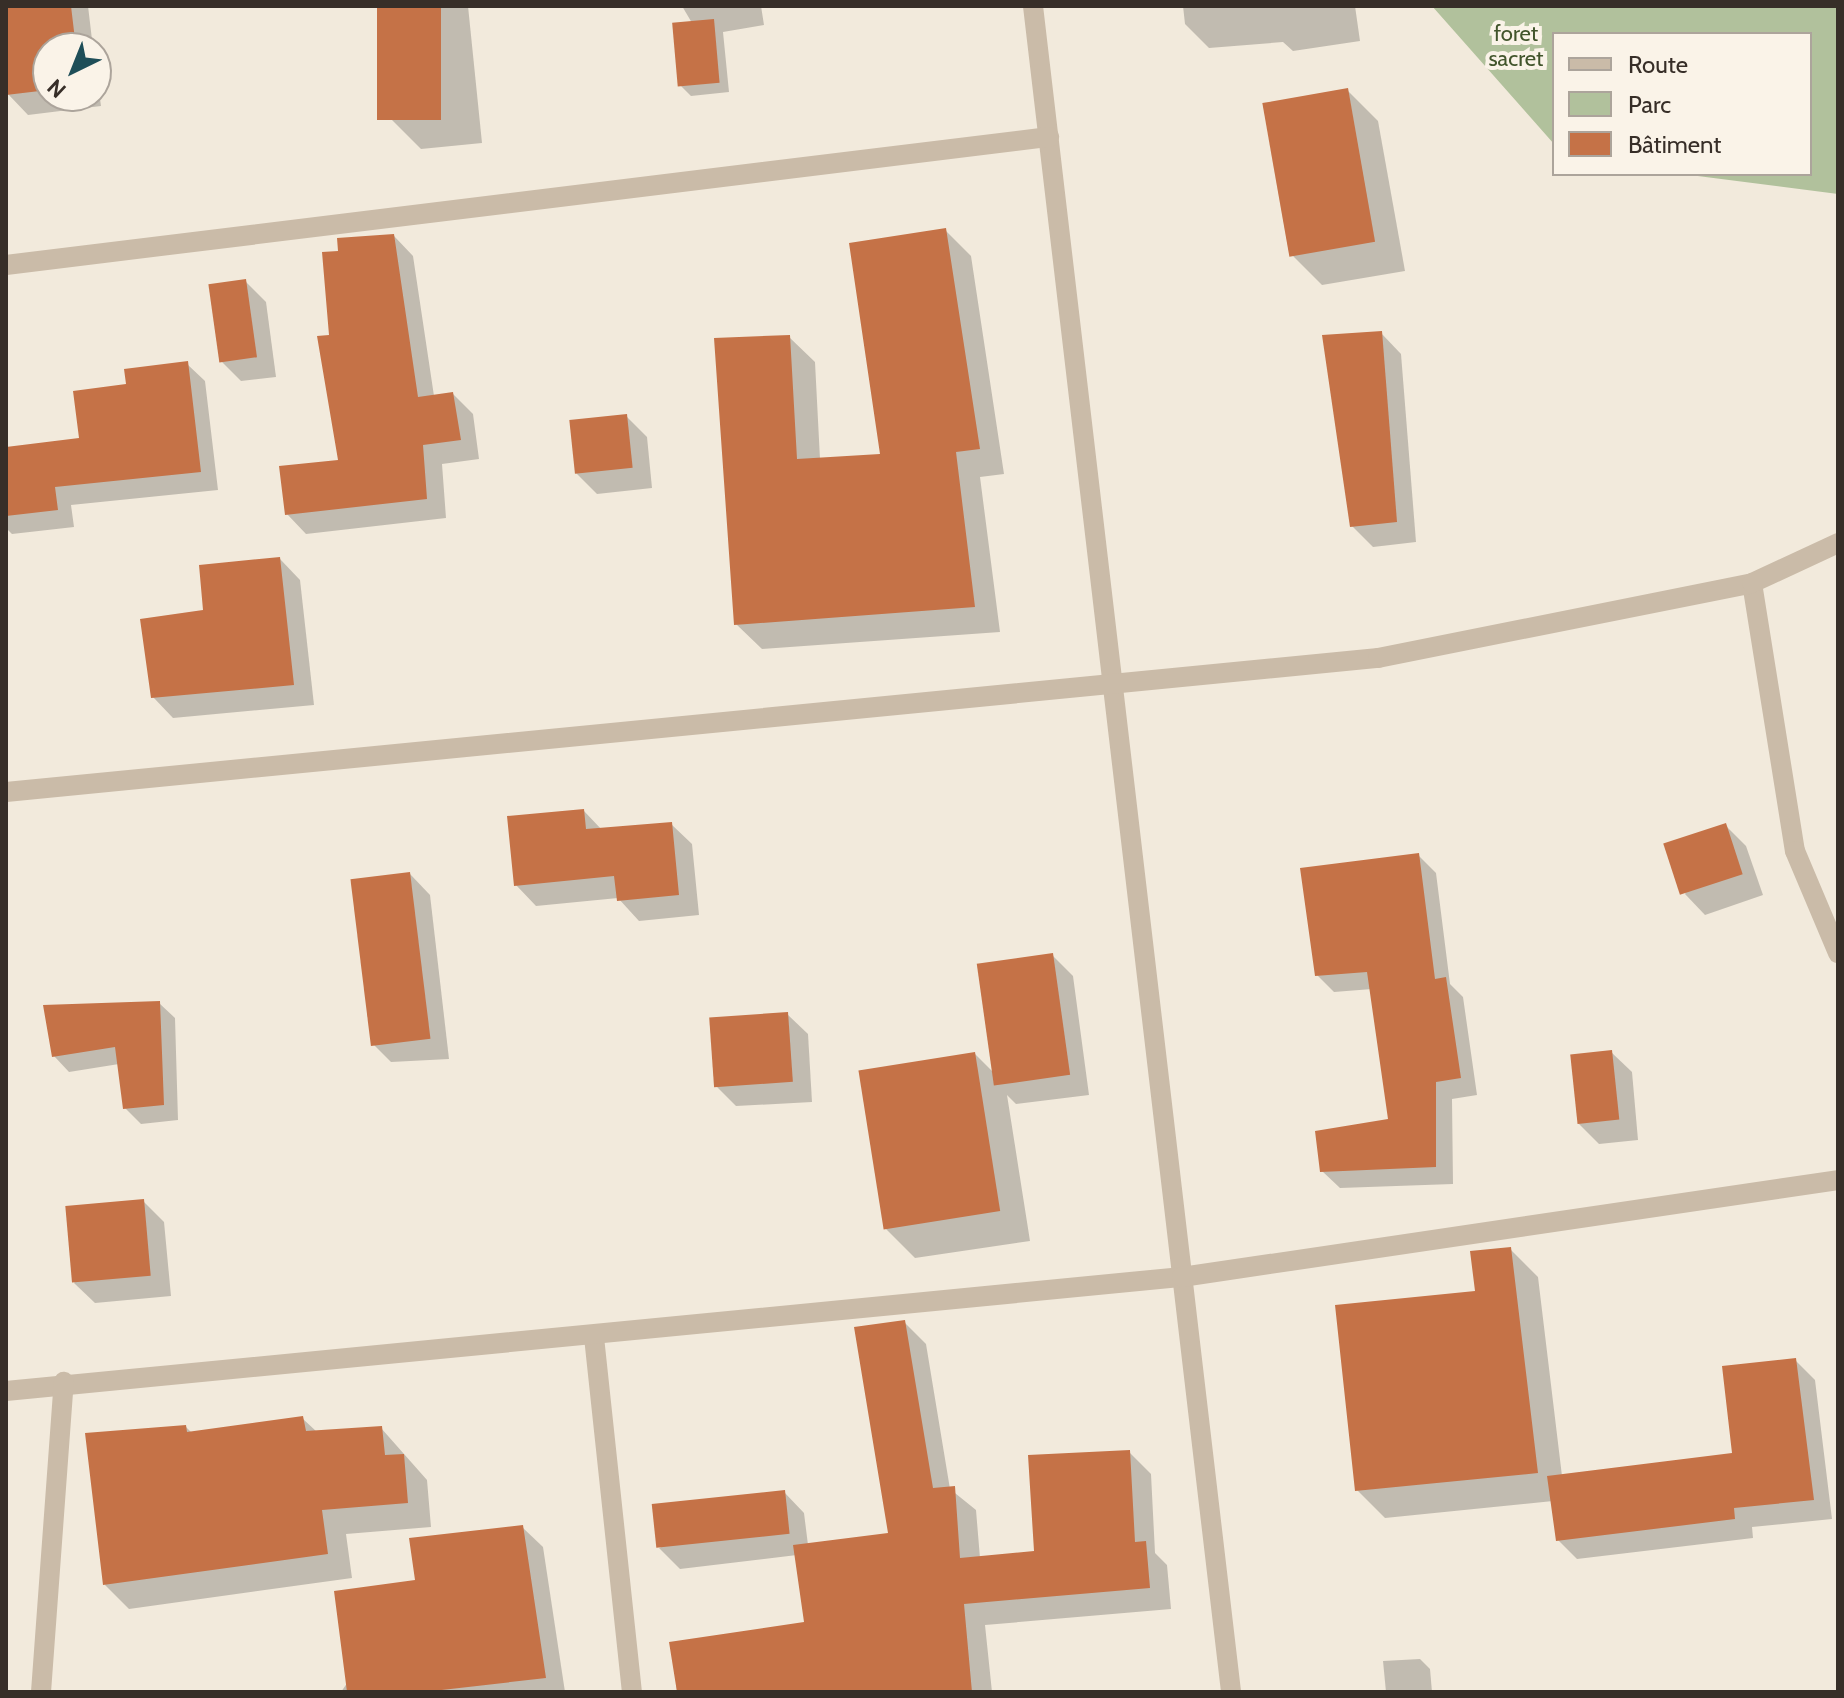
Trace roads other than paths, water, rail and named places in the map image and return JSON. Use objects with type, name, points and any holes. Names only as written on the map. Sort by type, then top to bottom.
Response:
[{"type":"street","points":[[1033,6],[1231,1692]]},
{"type":"street","points":[[6,265],[1049,137]]},
{"type":"street","points":[[6,792],[1111,679],[1378,658],[1752,583],[1838,543]]},
{"type":"street","points":[[1752,583],[1795,851],[1838,953]]},
{"type":"street","points":[[6,1391],[64,1382],[594,1337],[1182,1277],[1838,1180]]},
{"type":"street","points":[[594,1337],[632,1692]]},
{"type":"street","points":[[41,1692],[64,1382]]},
{"type":"park label","name":"foret sacret","points":[[1516,46]]}]
